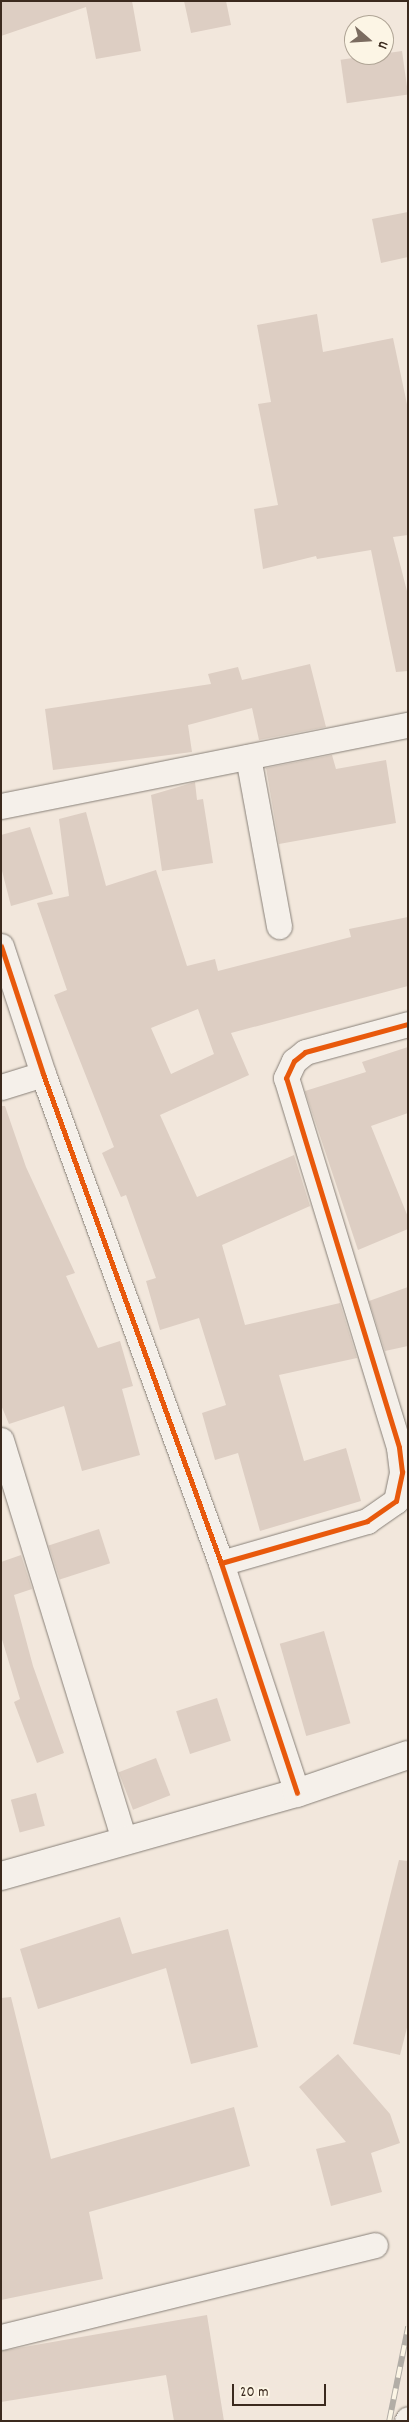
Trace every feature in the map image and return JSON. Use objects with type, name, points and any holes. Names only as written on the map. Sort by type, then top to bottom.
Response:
[{"type":"street","points":[[1,806],[408,725]]},
{"type":"street","points":[[248,757],[279,926]]},
{"type":"street","points":[[1,946],[43,1074],[221,1564],[297,1793]]},
{"type":"street","points":[[221,1564],[367,1521],[396,1501],[402,1472],[400,1447],[286,1078],[294,1061],[305,1052],[408,1024]]},
{"type":"street","points":[[1,1087],[43,1074]]},
{"type":"street","points":[[1,1440],[124,1841]]},
{"type":"street","points":[[1,1876],[297,1793],[408,1755]]},
{"type":"street","points":[[1,2337],[374,2245]]},
{"type":"building","points":[[1,1],[132,1],[141,51],[96,59],[86,7],[1,36]]},
{"type":"building","points":[[184,1],[226,1],[231,25],[191,33]]},
{"type":"building","points":[[402,51],[408,95],[347,103],[341,60],[344,59],[344,65],[394,65],[394,52]]},
{"type":"building","points":[[408,212],[408,257],[381,263],[372,219]]},
{"type":"building","points":[[317,314],[323,352],[393,338],[408,409],[408,535],[393,537],[408,595],[408,671],[396,672],[371,550],[317,559],[316,556],[263,569],[254,509],[278,505],[258,404],[271,402],[257,325]]},
{"type":"building","points":[[310,664],[326,727],[259,740],[252,708],[188,725],[192,752],[53,770],[45,709],[211,684],[208,674],[238,667],[242,680]]},
{"type":"building","points":[[332,755],[336,769],[386,760],[396,823],[279,844],[266,768]]},
{"type":"building","points":[[195,782],[197,800],[203,799],[213,863],[162,871],[151,795]]},
{"type":"building","points":[[86,812],[106,886],[156,870],[187,966],[215,959],[218,971],[351,937],[349,929],[408,917],[408,986],[231,1033],[249,1075],[160,1115],[197,1197],[294,1155],[310,1206],[222,1245],[245,1325],[340,1303],[357,1358],[279,1375],[304,1461],[346,1448],[361,1501],[260,1531],[238,1453],[215,1460],[202,1413],[226,1405],[199,1318],[160,1330],[146,1281],[156,1278],[126,1195],[121,1197],[102,1153],[114,1147],[54,995],[67,990],[37,903],[69,896],[59,819]],"holes":[[[198,1009],[214,1054],[171,1074],[151,1028]]]},
{"type":"building","points":[[30,827],[53,894],[11,906],[1,867],[1,835]]},
{"type":"building","points":[[408,1047],[408,1113],[371,1126],[408,1217],[408,1229],[358,1250],[305,1091],[366,1072],[362,1062]]},
{"type":"building","points":[[1,1106],[5,1106],[26,1167],[75,1273],[66,1276],[98,1348],[120,1341],[133,1386],[122,1389],[140,1455],[82,1471],[64,1406],[9,1424],[1,1405]]},
{"type":"building","points":[[408,1287],[408,1346],[385,1351],[369,1301]]},
{"type":"building","points":[[99,1529],[110,1563],[60,1580],[49,1545]]},
{"type":"building","points":[[21,1555],[32,1589],[14,1595],[33,1666],[64,1753],[37,1763],[14,1702],[20,1699],[1,1636],[1,1562]]},
{"type":"building","points":[[324,1631],[350,1723],[306,1736],[280,1644]]},
{"type":"building","points":[[217,1698],[231,1741],[190,1754],[176,1711]]},
{"type":"building","points":[[156,1758],[170,1795],[133,1810],[119,1772]]},
{"type":"building","points":[[36,1793],[45,1826],[20,1833],[11,1800]]},
{"type":"building","points":[[399,1860],[408,1861],[408,2024],[400,2055],[353,2044]]},
{"type":"building","points":[[120,1917],[132,1954],[228,1929],[258,2047],[191,2064],[166,1968],[38,2009],[20,1949]]},
{"type":"building","points":[[11,1997],[51,2159],[234,2107],[250,2166],[89,2212],[103,2279],[1,2300],[1,1998]]},
{"type":"building","points":[[338,2054],[390,2114],[400,2143],[371,2153],[382,2192],[331,2206],[316,2149],[346,2142],[299,2087]]},
{"type":"building","points":[[207,2315],[224,2421],[174,2421],[166,2375],[1,2402],[1,2351]]},
{"type":"railway","points":[[389,2421],[408,2327]]},
{"type":"cycle path","points":[[1,946],[43,1074],[221,1563],[297,1793]]},
{"type":"cycle path","points":[[221,1563],[367,1521],[396,1501],[402,1472],[399,1447],[286,1078],[294,1061],[305,1052],[408,1024]]}]
